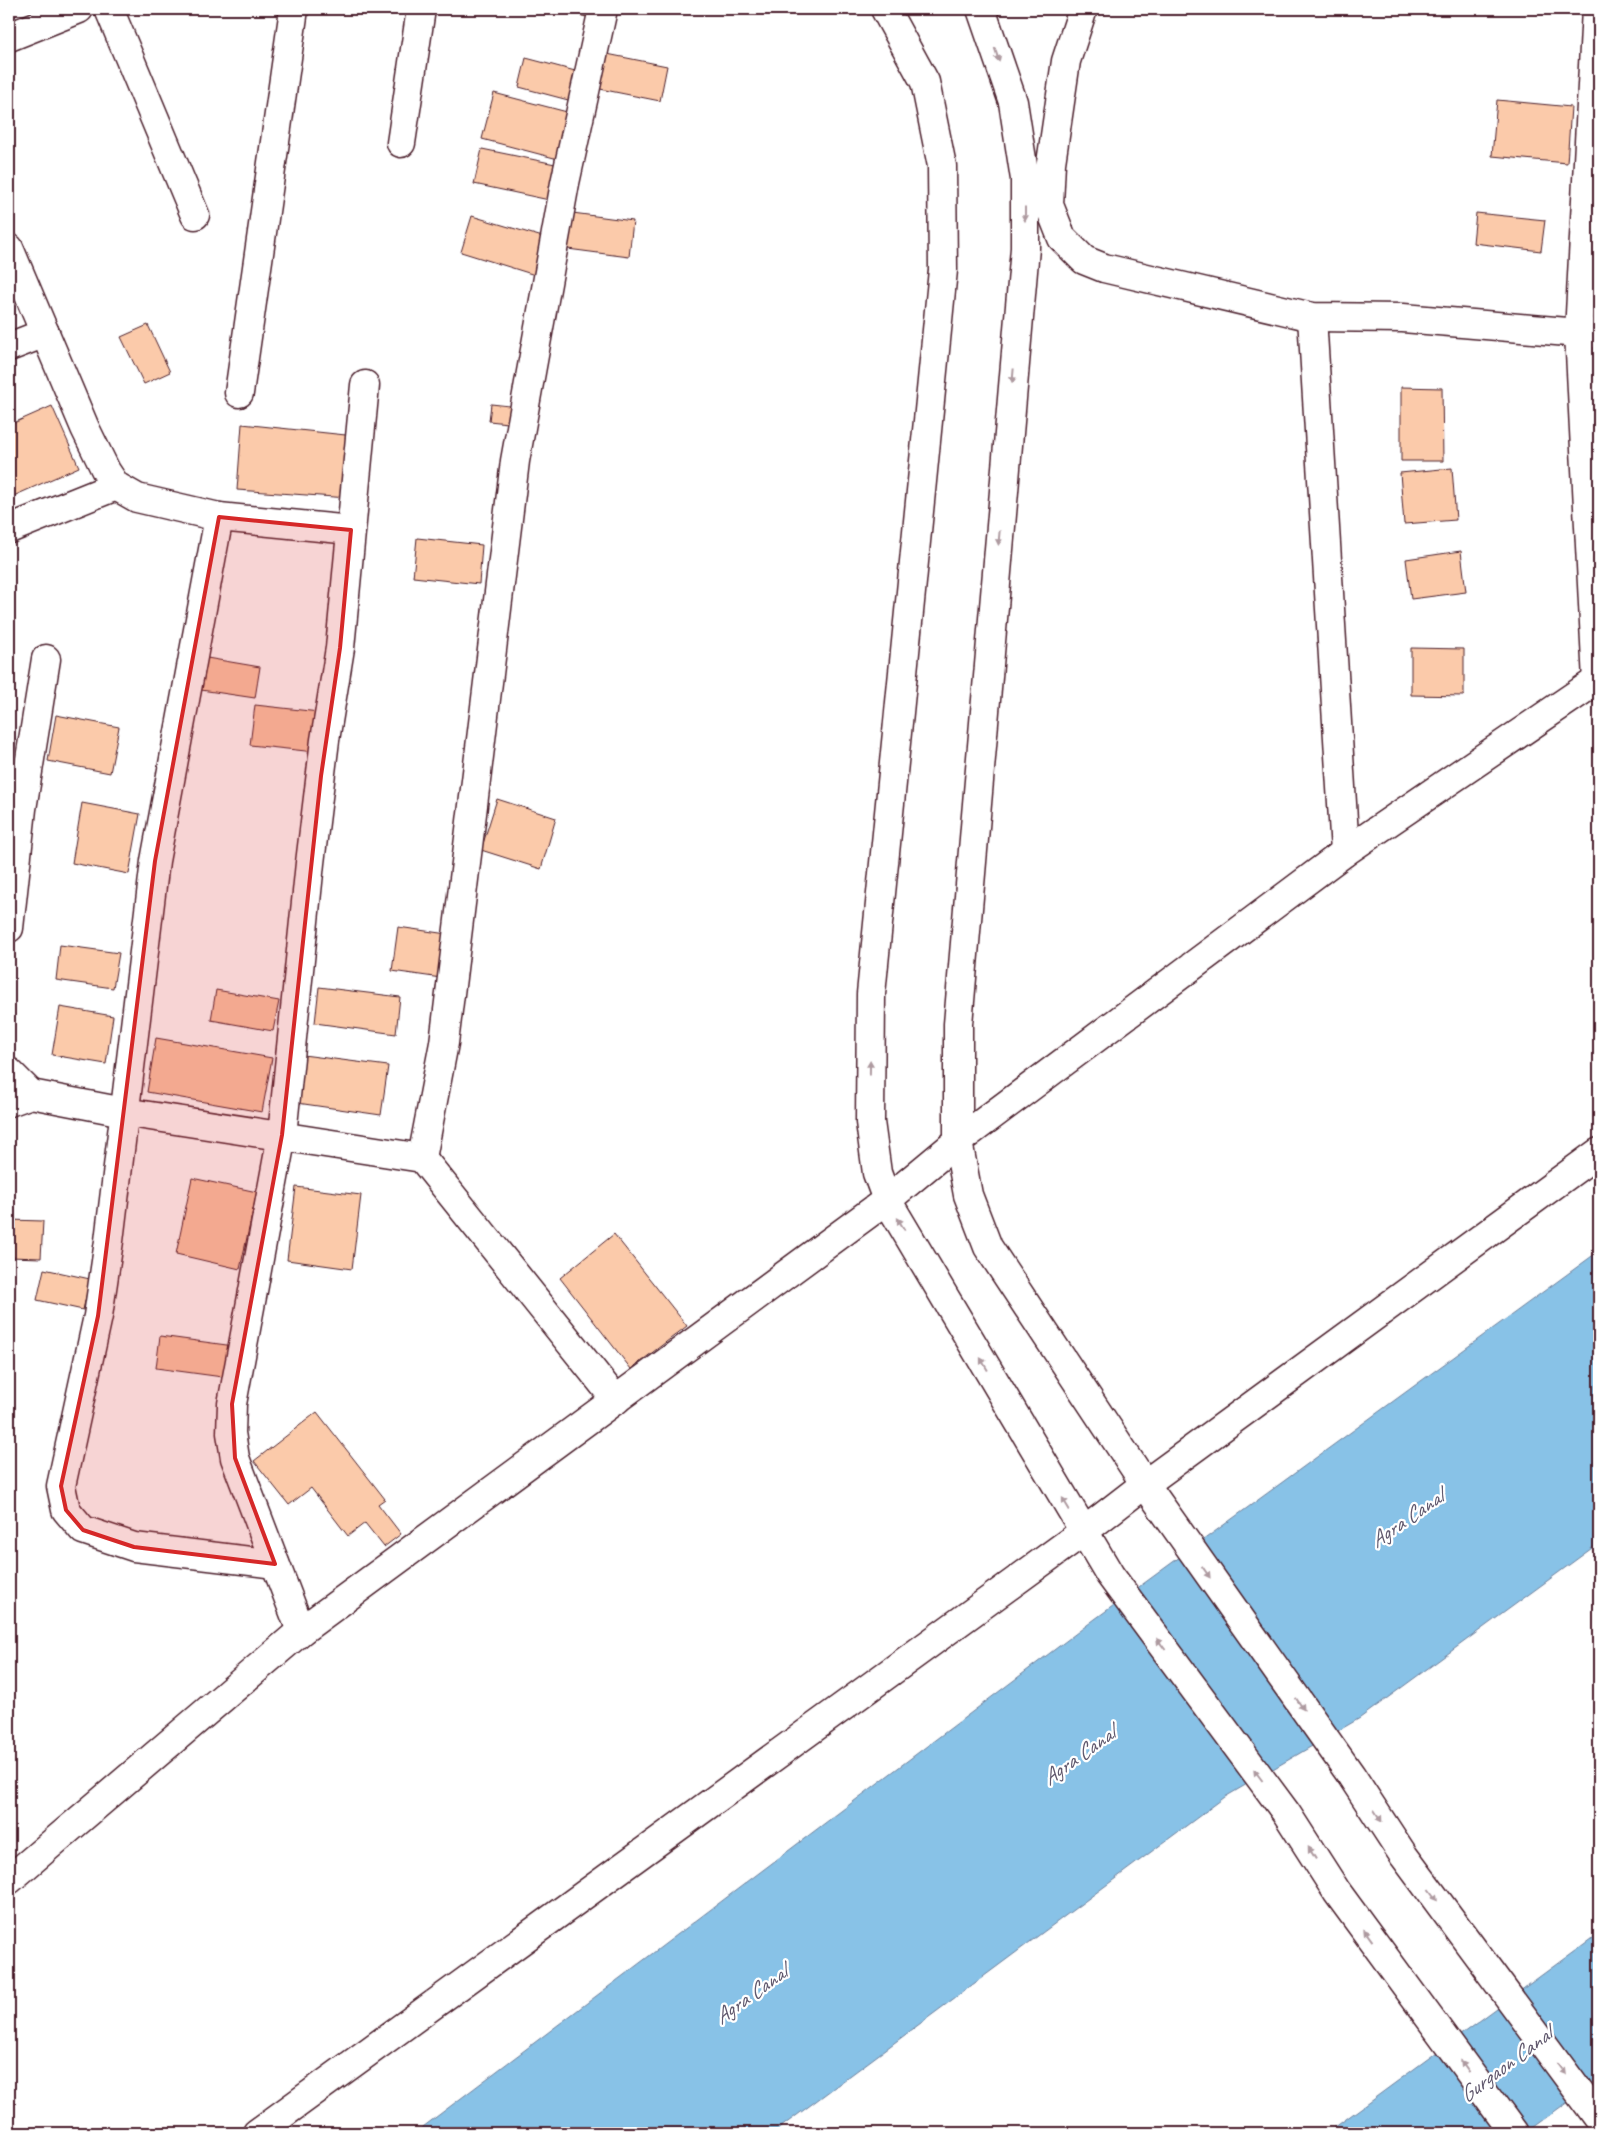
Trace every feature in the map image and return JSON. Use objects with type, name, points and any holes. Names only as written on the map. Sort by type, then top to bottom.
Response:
[{"type":"street","points":[[9,37],[79,9]]},
{"type":"street","points":[[109,9],[195,215]]},
{"type":"street","points":[[239,393],[294,9]]},
{"type":"street","points":[[401,143],[421,9]]},
{"type":"street","points":[[422,1158],[444,1043],[514,461],[565,183],[603,9]]},
{"type":"street","points":[[885,9],[925,82],[942,166],[943,270],[872,994],[870,1122],[877,1173],[887,1200],[1110,1575],[1287,1814],[1337,1892],[1514,2133]]},
{"type":"street","points":[[981,9],[1013,102],[1025,179],[1025,248],[958,1024],[958,1141],[968,1195],[988,1247],[1144,1484],[1351,1775],[1404,1856],[1599,2119]]},
{"type":"street","points":[[1083,9],[1066,61],[1050,163],[1049,205],[1062,238],[1084,260],[1104,268],[1312,317],[1403,318],[1589,333]]},
{"type":"street","points":[[9,1880],[301,1631],[887,1200],[958,1141],[1345,852],[1598,680],[1589,333],[1596,9]]},
{"type":"street","points":[[9,248],[86,428],[106,471],[116,486],[137,498],[219,517],[351,530]]},
{"type":"street","points":[[1312,317],[1345,852]]},
{"type":"street","points":[[9,347],[45,333]]},
{"type":"street","points":[[301,1631],[235,1458],[231,1433],[232,1404],[282,1135],[310,863],[325,740],[340,648],[365,385]]},
{"type":"street","points":[[9,529],[116,486]]},
{"type":"street","points":[[219,517],[155,861],[109,1241],[98,1316],[61,1486],[66,1510],[83,1530],[134,1547],[275,1564]]},
{"type":"street","points":[[9,928],[22,809],[46,659]]},
{"type":"street","points":[[9,1072],[20,1098],[282,1135],[422,1158],[616,1400]]},
{"type":"street","points":[[257,2133],[1083,1532],[1144,1484],[1599,1152]]},
{"type":"highlighted area","points":[[219,517],[351,530],[340,648],[321,776],[282,1135],[232,1404],[235,1458],[275,1564],[134,1547],[83,1530],[66,1510],[61,1486],[98,1316],[155,861]]},
{"type":"water","name":"Agra Canal","points":[[1599,1251],[1599,1543],[1360,1718],[1225,1797],[773,2133],[415,2133],[1095,1619]]},
{"type":"water","name":"Gurgaon Canal","points":[[1599,1933],[1599,2079],[1525,2133],[1327,2133]]},
{"type":"building","points":[[548,9],[589,9],[587,17]]},
{"type":"building","points":[[602,53],[667,66],[660,101],[595,88]]},
{"type":"building","points":[[526,58],[579,72],[572,101],[519,87]]},
{"type":"building","points":[[494,93],[571,113],[558,159],[482,139]]},
{"type":"building","points":[[1497,100],[1571,107],[1567,163],[1492,156]]},
{"type":"building","points":[[482,149],[560,165],[554,201],[474,184]]},
{"type":"building","points":[[565,212],[633,221],[629,257],[560,248]]},
{"type":"building","points":[[1476,213],[1545,220],[1541,251],[1473,243]]},
{"type":"building","points":[[472,216],[546,238],[535,275],[461,252]]},
{"type":"building","points":[[148,325],[170,372],[144,384],[121,337]]},
{"type":"building","points":[[1401,387],[1442,388],[1443,461],[1401,461]]},
{"type":"building","points":[[491,404],[519,407],[517,424],[489,421]]},
{"type":"building","points":[[52,406],[79,467],[9,498],[9,425]]},
{"type":"building","points":[[242,424],[355,436],[348,498],[237,490]]},
{"type":"building","points":[[1452,468],[1456,520],[1404,524],[1400,473]]},
{"type":"building","points":[[417,538],[482,545],[479,584],[413,577]]},
{"type":"building","points":[[1461,551],[1466,592],[1411,599],[1406,559]]},
{"type":"building","points":[[1411,648],[1464,649],[1464,696],[1411,695]]},
{"type":"building","points":[[207,658],[260,667],[255,698],[201,690]]},
{"type":"building","points":[[255,705],[319,712],[315,752],[250,745]]},
{"type":"building","points":[[56,715],[119,727],[110,773],[48,761]]},
{"type":"building","points":[[497,799],[556,818],[541,869],[481,850]]},
{"type":"building","points":[[82,803],[140,814],[129,874],[72,863]]},
{"type":"building","points":[[398,927],[454,935],[448,979],[392,971]]},
{"type":"building","points":[[60,945],[119,953],[113,988],[56,980]]},
{"type":"building","points":[[319,987],[400,997],[396,1034],[315,1023]]},
{"type":"building","points":[[216,990],[279,1001],[273,1031],[211,1020]]},
{"type":"building","points":[[60,1007],[113,1016],[106,1064],[52,1055]]},
{"type":"building","points":[[156,1038],[272,1058],[262,1112],[147,1092]]},
{"type":"building","points":[[303,1055],[388,1066],[381,1115],[297,1103]]},
{"type":"building","points":[[192,1178],[257,1192],[240,1269],[176,1254]]},
{"type":"building","points":[[296,1187],[361,1195],[352,1269],[287,1260]]},
{"type":"building","points":[[9,1220],[43,1221],[41,1258],[9,1257]]},
{"type":"building","points":[[614,1234],[687,1326],[631,1369],[560,1278]]},
{"type":"building","points":[[44,1269],[90,1279],[83,1310],[37,1300]]},
{"type":"building","points":[[160,1336],[234,1346],[230,1378],[156,1368]]},
{"type":"building","points":[[317,1412],[385,1499],[378,1504],[401,1534],[384,1547],[365,1523],[348,1536],[311,1488],[289,1505],[254,1461]]}]
